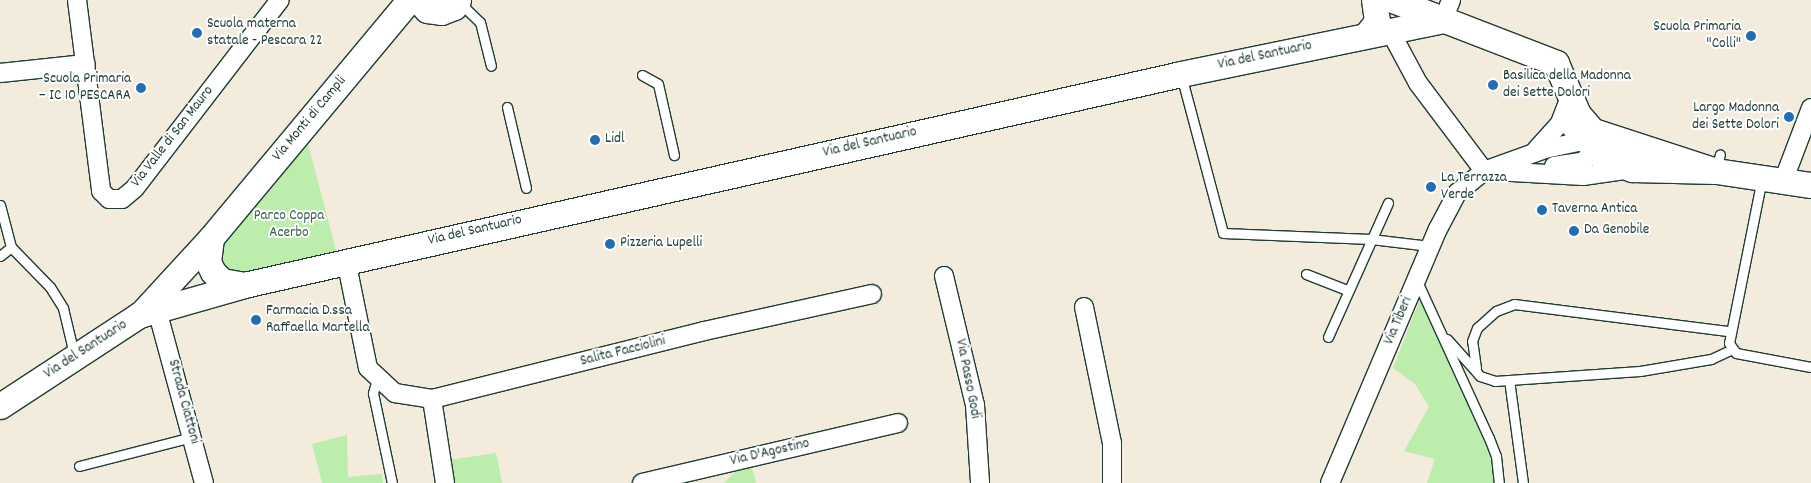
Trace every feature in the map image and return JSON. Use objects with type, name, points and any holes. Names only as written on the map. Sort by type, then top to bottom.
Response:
[{"type":"street","name":"Via Valle di San Mauro","points":[[77,0],[101,191],[109,200],[122,200],[135,188],[280,0]]},
{"type":"street","name":"Via Monti di Campli","points":[[153,310],[409,0]]},
{"type":"street","points":[[418,0],[427,10],[441,12],[458,0]]},
{"type":"street","points":[[1374,0],[1378,31],[1484,171]]},
{"type":"street","points":[[1393,0],[1447,10],[1556,63],[1569,96],[1592,141],[1632,169]]},
{"type":"street","points":[[1378,31],[1447,10]]},
{"type":"street","name":"Via del Santuario","points":[[0,406],[74,357],[153,310],[244,285],[349,257],[1378,31]]},
{"type":"street","points":[[0,73],[86,64]]},
{"type":"street","points":[[1533,153],[1560,123],[1569,96]]},
{"type":"street","points":[[1773,178],[1811,108]]},
{"type":"street","points":[[1484,171],[1533,153],[1592,141],[1718,162],[1773,178],[1811,185]]},
{"type":"street","points":[[1522,172],[1579,163],[1592,141]]},
{"type":"street","points":[[1484,171],[1601,176],[1632,169],[1718,162]]},
{"type":"street","name":"Via Tiberi","points":[[1330,483],[1430,246],[1457,193],[1484,171]]},
{"type":"street","points":[[211,238],[208,262],[213,272],[222,281],[244,285]]},
{"type":"street","name":"Salita Facciolini","points":[[349,257],[368,368],[395,393],[432,399],[704,331],[872,294]]},
{"type":"street","name":"Via Passo Godi","points":[[944,276],[974,405],[980,483]]},
{"type":"street","points":[[1084,307],[1112,443],[1112,483]]},
{"type":"street","name":"Strada Ciattoni","points":[[153,310],[204,483]]},
{"type":"street","points":[[432,399],[445,483]]},
{"type":"street","name":"Via D'Agostino","points":[[642,483],[898,423]]},
{"type":"lane","points":[[458,0],[480,22],[491,66]]},
{"type":"lane","points":[[1180,74],[1221,232],[1371,238],[1430,246]]},
{"type":"lane","points":[[642,75],[658,84],[674,154]]},
{"type":"lane","points":[[507,107],[526,188]]},
{"type":"lane","points":[[1773,178],[1730,331],[1732,349],[1739,354],[1811,366]]},
{"type":"lane","points":[[1328,337],[1347,290],[1388,202]]},
{"type":"lane","points":[[0,205],[11,247],[50,287],[63,308],[74,357]]},
{"type":"lane","points":[[0,256],[11,247]]},
{"type":"lane","points":[[1306,274],[1347,290]]},
{"type":"lane","points":[[1417,280],[1496,456],[1499,483]]},
{"type":"lane","points":[[1476,368],[1472,341],[1477,328],[1496,311],[1514,304],[1730,331]]},
{"type":"lane","points":[[1442,334],[1487,379],[1509,380],[1640,371],[1711,359],[1732,349]]},
{"type":"lane","points":[[378,379],[373,393],[392,483]]},
{"type":"lane","points":[[1509,380],[1523,483]]},
{"type":"lane","points":[[79,466],[192,437]]},
{"type":"green space","name":"Parco Coppa Acerbo","points":[[308,144],[337,254],[238,277],[219,272],[221,250],[232,232]]},
{"type":"green space","points":[[1420,299],[1496,460],[1497,483],[1427,483],[1435,459],[1404,451],[1429,407],[1415,384],[1393,368]]},
{"type":"green space","points":[[347,435],[348,477],[382,474],[383,483],[322,483],[312,444]]},
{"type":"green space","points":[[496,453],[502,483],[453,483],[449,460]]},
{"type":"green space","points":[[747,466],[753,470],[756,483],[724,483],[738,469]]},
{"type":"place","name":"Scuola materna statale - Pescara 22","points":[[197,33]]},
{"type":"place","name":"Scuola Primaria \"Colli\"","points":[[1751,36]]},
{"type":"place","name":"Basilica della Madonna dei Sette Dolori","points":[[1493,85]]},
{"type":"place","name":"Scuola Primaria – IC 10 PESCARA","points":[[141,88]]},
{"type":"place","name":"Largo Madonna dei Sette Dolori","points":[[1789,117]]},
{"type":"place","name":"Lidl","points":[[595,140]]},
{"type":"place","name":"La Terrazza Verde","points":[[1431,187]]},
{"type":"place","name":"Taverna Antica","points":[[1542,210]]},
{"type":"place","name":"Da Genobile","points":[[1574,231]]},
{"type":"place","name":"Pizzeria Lupelli","points":[[610,244]]},
{"type":"place","name":"Farmacia D.ssa Raffaella Martella","points":[[256,320]]}]
